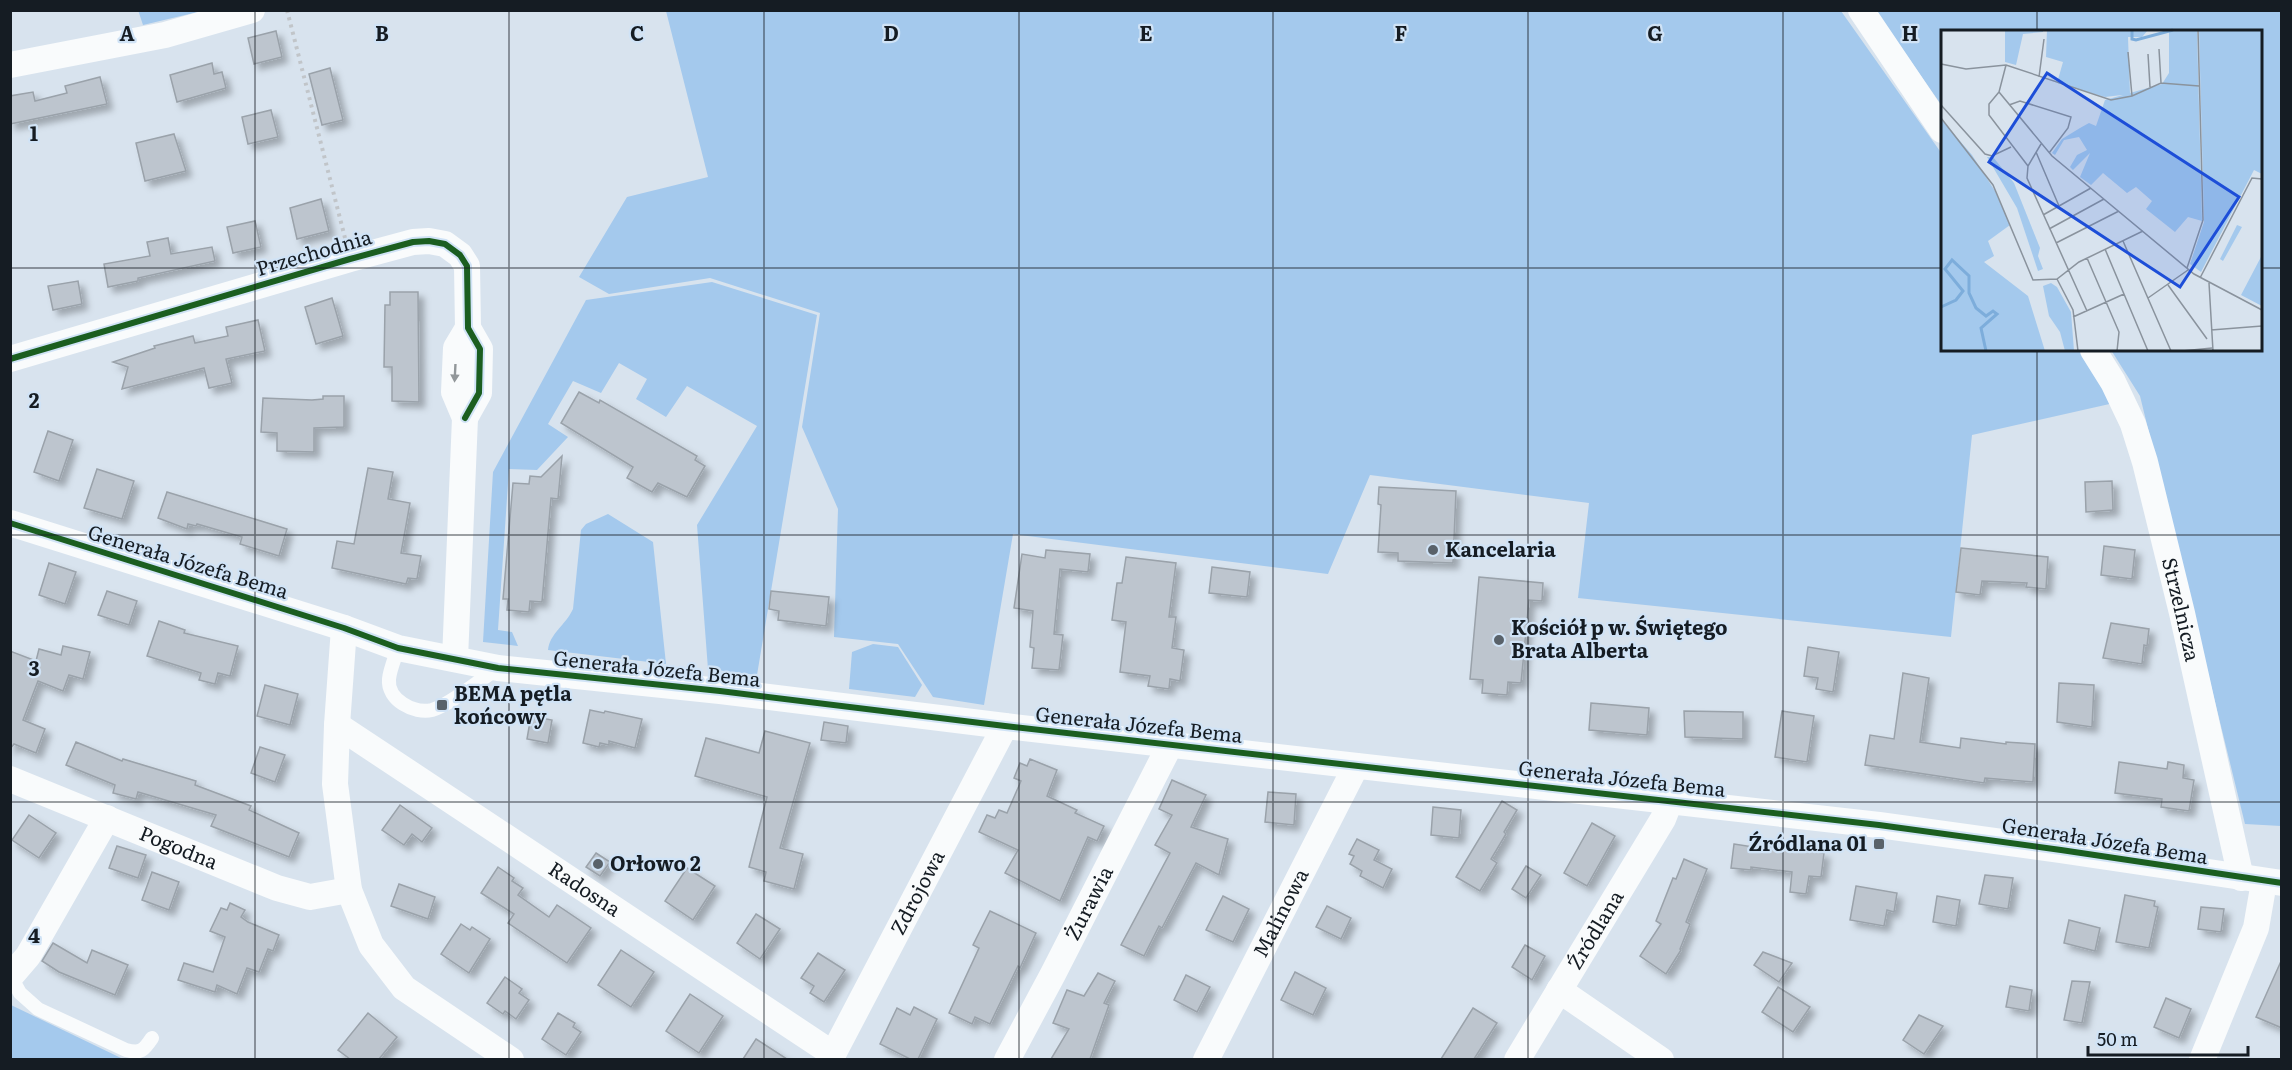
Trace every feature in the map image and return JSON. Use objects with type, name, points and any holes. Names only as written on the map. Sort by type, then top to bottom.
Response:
[{"type":"street","points":[[10,65],[165,35],[252,10]]},
{"type":"street","points":[[1861,10],[1941,129]]},
{"type":"street","name":"Przechodnia","points":[[10,359],[350,259],[413,243],[445,244],[460,255],[467,266],[468,328],[456,348],[454,392],[465,418],[455,659]]},
{"type":"street","name":"Strzelnicza","points":[[2094,351],[2113,382],[2133,423],[2145,462],[2182,613],[2262,881],[2256,928],[2202,1059]]},
{"type":"street","name":"Generała Józefa Bema","points":[[10,524],[344,628],[398,648],[498,668],[720,691],[1005,726],[1879,825],[2262,881]]},
{"type":"street","points":[[344,628],[335,784],[348,890],[371,945],[404,988],[511,1059]]},
{"type":"street","name":"Radosna","points":[[337,724],[832,1057]]},
{"type":"street","name":"Zdrojowa","points":[[832,1057],[1005,726]]},
{"type":"street","name":"Żurawia","points":[[1007,1059],[1170,745]]},
{"type":"street","name":"Malinowa","points":[[1206,1059],[1356,766]]},
{"type":"street","name":"Pogodna","points":[[10,779],[277,888],[310,897],[348,890]]},
{"type":"street","name":"Źródlana","points":[[1517,1059],[1663,819],[1670,801]]},
{"type":"street","points":[[11,977],[28,956],[107,818]]},
{"type":"street","points":[[1559,990],[1661,1059]]},
{"type":"lane","points":[[398,648],[389,679],[390,685],[401,704],[417,711],[431,710],[442,705],[498,668]]},
{"type":"lane","points":[[11,977],[20,993],[38,1009],[126,1050],[137,1053],[144,1051],[152,1038]]},
{"type":"path","points":[[287,10],[350,259]]},
{"type":"shaded area","points":[[138,10],[202,10],[202,11],[143,25]]},
{"type":"shaded area","points":[[666,11],[1841,11],[1941,153],[1941,351],[2082,351],[2114,403],[1972,435],[1951,637],[1578,598],[1589,503],[1370,475],[1328,574],[1013,534],[984,705],[933,697],[898,644],[834,637],[838,509],[802,427],[820,313],[710,278],[609,294],[579,277],[627,197],[708,177]]},
{"type":"shaded area","points":[[1876,11],[2281,11],[2281,826],[2245,824],[2140,396],[2112,351],[2262,351],[2262,30],[1941,30],[1941,105]]},
{"type":"shaded area","points":[[712,282],[817,315],[757,675],[708,669],[697,525],[757,426],[687,386],[666,417],[636,399],[647,379],[619,363],[601,393],[573,381],[548,424],[568,437],[537,470],[509,469],[498,630],[512,632],[518,646],[483,642],[493,472],[586,300]]},
{"type":"shaded area","points":[[608,514],[653,542],[666,664],[548,650],[555,634],[573,609],[581,530],[586,524]]},
{"type":"shaded area","points":[[873,644],[898,647],[922,685],[915,697],[849,689],[852,652]]},
{"type":"shaded area","points":[[11,1005],[121,1058],[123,1059],[11,1059]]},
{"type":"building","points":[[276,31],[282,57],[254,64],[248,38]]},
{"type":"building","points":[[212,63],[214,74],[222,72],[226,88],[177,102],[170,75]]},
{"type":"building","points":[[330,68],[343,120],[322,125],[309,74]]},
{"type":"building","points":[[100,77],[107,104],[10,124],[10,96],[33,92],[35,101],[67,93],[65,86]]},
{"type":"building","points":[[271,110],[278,137],[248,144],[242,117]]},
{"type":"building","points":[[174,134],[186,171],[145,181],[136,143]]},
{"type":"building","points":[[321,199],[329,231],[297,239],[290,208]]},
{"type":"building","points":[[255,221],[261,247],[233,253],[227,227]]},
{"type":"building","points":[[168,238],[171,254],[212,247],[215,261],[108,287],[104,264],[150,256],[147,242]]},
{"type":"building","points":[[78,281],[82,304],[53,310],[48,286]]},
{"type":"building","points":[[390,292],[418,292],[419,402],[392,401],[392,367],[384,367],[385,305],[390,305]]},
{"type":"building","points":[[332,298],[343,336],[316,344],[305,307]]},
{"type":"building","points":[[258,320],[265,351],[226,359],[232,383],[209,388],[204,368],[122,389],[128,367],[113,362],[155,348],[154,346],[193,336],[195,343],[228,336],[226,327]]},
{"type":"building","points":[[579,392],[599,403],[600,400],[697,456],[695,460],[705,466],[687,497],[658,483],[652,492],[627,478],[633,467],[561,423]]},
{"type":"building","points":[[323,396],[344,396],[344,427],[314,428],[314,452],[277,451],[277,433],[261,432],[263,398],[312,400],[323,399]]},
{"type":"building","points":[[48,431],[73,440],[59,481],[34,472]]},
{"type":"building","points":[[562,456],[558,499],[551,498],[542,602],[530,601],[529,612],[507,610],[508,599],[503,599],[513,483],[529,484],[530,476],[541,477]]},
{"type":"building","points":[[368,468],[393,472],[388,499],[410,503],[401,553],[421,556],[417,579],[408,578],[406,584],[332,568],[337,541],[354,544]]},
{"type":"building","points":[[97,469],[134,481],[122,519],[84,508]]},
{"type":"building","points":[[2112,481],[2113,510],[2086,512],[2085,482]]},
{"type":"building","points":[[1379,487],[1456,491],[1453,563],[1398,561],[1398,553],[1378,552],[1381,505],[1378,504]]},
{"type":"building","points":[[167,492],[287,529],[279,556],[240,544],[242,537],[197,524],[196,526],[188,524],[187,529],[158,518]]},
{"type":"building","points":[[2104,546],[2135,550],[2132,579],[2101,575]]},
{"type":"building","points":[[1961,548],[2048,557],[2046,589],[2026,587],[2027,583],[1982,581],[1980,595],[1956,592]]},
{"type":"building","points":[[1046,550],[1090,554],[1088,572],[1060,569],[1054,634],[1063,635],[1059,670],[1032,668],[1034,648],[1030,647],[1033,611],[1014,608],[1022,554],[1045,558]]},
{"type":"building","points":[[1126,557],[1176,563],[1169,617],[1176,617],[1172,648],[1184,650],[1180,681],[1170,679],[1169,689],[1148,686],[1150,676],[1120,672],[1126,622],[1112,620],[1117,583],[1122,583]]},
{"type":"building","points":[[49,563],[76,572],[65,604],[39,595]]},
{"type":"building","points":[[1212,567],[1250,572],[1247,597],[1209,593]]},
{"type":"building","name":"Kościół p w. Świętego Brata Alberta","points":[[1479,577],[1543,583],[1542,601],[1529,600],[1521,683],[1508,682],[1507,695],[1482,693],[1483,680],[1470,679]]},
{"type":"building","points":[[107,591],[137,601],[129,625],[98,615]]},
{"type":"building","points":[[771,591],[829,597],[826,626],[778,620],[779,611],[769,609]]},
{"type":"building","points":[[159,621],[185,630],[184,633],[238,646],[230,676],[218,673],[215,684],[199,680],[201,673],[147,656]]},
{"type":"building","points":[[2111,623],[2149,629],[2142,664],[2103,658]]},
{"type":"building","points":[[63,646],[90,652],[83,679],[69,675],[63,691],[38,681],[23,720],[45,729],[36,753],[14,744],[10,749],[10,651],[36,661],[39,649],[61,655]]},
{"type":"building","points":[[1808,647],[1839,652],[1833,692],[1816,689],[1818,678],[1804,676]]},
{"type":"building","points":[[1903,673],[1929,678],[1920,742],[1960,748],[1961,738],[2006,744],[2006,742],[2035,744],[2033,782],[1985,778],[1984,783],[1865,765],[1870,735],[1894,739]]},
{"type":"building","points":[[2059,683],[2094,685],[2092,727],[2057,722]]},
{"type":"building","points":[[265,685],[298,694],[290,725],[257,716]]},
{"type":"building","points":[[1591,703],[1649,708],[1647,735],[1589,730]]},
{"type":"building","points":[[590,710],[642,719],[635,748],[609,741],[609,745],[600,743],[599,747],[583,743]]},
{"type":"building","points":[[1684,711],[1743,712],[1743,739],[1685,737]]},
{"type":"building","points":[[1782,711],[1814,716],[1807,762],[1775,757]]},
{"type":"building","points":[[531,716],[552,720],[548,743],[527,739]]},
{"type":"building","points":[[824,722],[848,726],[846,743],[821,740]]},
{"type":"building","points":[[765,731],[810,743],[780,848],[803,854],[794,889],[764,881],[766,872],[749,867],[767,797],[695,776],[706,738],[759,753]]},
{"type":"building","points":[[76,742],[122,761],[123,759],[196,781],[195,785],[251,806],[249,810],[299,833],[289,857],[211,826],[216,815],[138,792],[136,799],[113,793],[115,785],[66,765]]},
{"type":"building","points":[[260,747],[285,755],[275,782],[251,773]]},
{"type":"building","points":[[1030,759],[1057,770],[1047,796],[1077,810],[1075,813],[1104,826],[1097,841],[1088,837],[1060,901],[1005,873],[1018,850],[979,832],[987,815],[995,818],[999,810],[1007,813],[1021,781],[1014,778],[1020,763],[1027,766]]},
{"type":"building","points":[[2119,762],[2167,769],[2168,762],[2184,765],[2183,778],[2194,780],[2189,811],[2161,807],[2162,799],[2115,793]]},
{"type":"building","points":[[1172,780],[1206,795],[1191,827],[1228,839],[1219,875],[1196,863],[1162,928],[1159,926],[1144,956],[1121,945],[1170,853],[1155,845],[1172,815],[1159,809]]},
{"type":"building","points":[[1268,792],[1296,794],[1294,825],[1265,822]]},
{"type":"building","points":[[1502,801],[1517,810],[1491,859],[1497,863],[1480,891],[1456,877]]},
{"type":"building","points":[[400,805],[432,828],[422,842],[412,834],[404,845],[382,830]]},
{"type":"building","points":[[1433,807],[1461,810],[1459,838],[1431,835]]},
{"type":"building","points":[[29,815],[56,833],[39,858],[12,840]]},
{"type":"building","points":[[1592,823],[1615,836],[1587,886],[1564,873]]},
{"type":"building","points":[[1357,839],[1379,850],[1374,860],[1392,869],[1383,888],[1360,876],[1362,871],[1350,864],[1354,856],[1349,854]]},
{"type":"building","points":[[1734,844],[1753,847],[1754,844],[1824,853],[1821,877],[1809,876],[1806,894],[1790,892],[1792,872],[1751,867],[1751,870],[1731,868]]},
{"type":"building","points":[[117,846],[146,855],[138,878],[109,868]]},
{"type":"building","name":"Orłowo 2","points":[[596,853],[610,862],[600,876],[586,867]]},
{"type":"building","points":[[1684,859],[1707,869],[1686,922],[1690,924],[1681,950],[1666,974],[1640,956],[1661,924],[1656,921],[1673,878],[1676,879]]},
{"type":"building","points":[[1526,866],[1541,875],[1526,898],[1512,889]]},
{"type":"building","points":[[498,867],[514,878],[512,881],[523,888],[518,895],[549,917],[557,905],[591,928],[567,963],[508,923],[514,914],[481,893]]},
{"type":"building","points":[[687,868],[715,886],[693,920],[665,901]]},
{"type":"building","points":[[152,872],[179,882],[169,910],[142,900]]},
{"type":"building","points":[[1985,875],[2013,878],[2008,909],[1979,904]]},
{"type":"building","points":[[399,884],[435,897],[428,919],[391,906]]},
{"type":"building","points":[[1856,886],[1897,893],[1894,912],[1887,910],[1884,926],[1850,920]]},
{"type":"building","points":[[2125,895],[2155,901],[2154,906],[2158,907],[2149,948],[2116,942]]},
{"type":"building","points":[[1223,896],[1249,909],[1233,942],[1206,930]]},
{"type":"building","points":[[1937,896],[1960,900],[1956,926],[1933,922]]},
{"type":"building","points":[[230,903],[245,910],[241,917],[248,922],[279,935],[273,951],[268,949],[259,972],[247,968],[237,994],[217,985],[215,992],[178,980],[184,963],[213,972],[225,937],[210,931],[221,908],[227,910]]},
{"type":"building","points":[[1327,906],[1351,918],[1341,939],[1316,927]]},
{"type":"building","points":[[2201,907],[2224,909],[2221,932],[2198,929]]},
{"type":"building","points":[[990,911],[1036,933],[990,1024],[975,1017],[972,1024],[949,1013],[979,948],[973,945]]},
{"type":"building","points":[[756,914],[780,929],[760,959],[737,943]]},
{"type":"building","points":[[2069,920],[2100,928],[2095,951],[2064,943]]},
{"type":"building","points":[[461,924],[470,930],[472,927],[490,939],[469,973],[441,954]]},
{"type":"building","points":[[53,943],[87,963],[92,950],[128,965],[115,995],[59,972],[42,961]]},
{"type":"building","points":[[1525,945],[1545,956],[1532,980],[1512,967]]},
{"type":"building","points":[[621,950],[654,972],[631,1007],[598,985]]},
{"type":"building","points":[[1763,952],[1792,963],[1779,982],[1754,965]]},
{"type":"building","points":[[818,953],[845,970],[824,1002],[810,993],[814,986],[801,978]]},
{"type":"building","points":[[2282,959],[2282,1028],[2256,1017]]},
{"type":"building","points":[[1295,972],[1326,988],[1313,1015],[1281,1000]]},
{"type":"building","points":[[1098,973],[1115,981],[1104,1003],[1109,1005],[1090,1059],[1051,1059],[1069,1029],[1053,1023],[1067,990],[1084,996]]},
{"type":"building","points":[[1186,975],[1210,987],[1197,1012],[1174,1000]]},
{"type":"building","points":[[505,977],[522,989],[519,993],[529,1000],[516,1019],[505,1011],[503,1014],[487,1003]]},
{"type":"building","points":[[2072,981],[2090,982],[2082,1023],[2064,1020]]},
{"type":"building","points":[[2010,986],[2032,990],[2029,1011],[2006,1007]]},
{"type":"building","points":[[1778,987],[1810,1007],[1793,1032],[1762,1012]]},
{"type":"building","points":[[690,994],[723,1016],[699,1053],[666,1031]]},
{"type":"building","points":[[2166,998],[2191,1009],[2179,1038],[2154,1027]]},
{"type":"building","points":[[914,1007],[937,1019],[918,1059],[910,1059],[880,1044],[897,1008],[910,1015]]},
{"type":"building","points":[[1473,1008],[1497,1023],[1474,1059],[1441,1059]]},
{"type":"building","points":[[368,1013],[397,1037],[379,1059],[350,1059],[338,1050]]},
{"type":"building","points":[[558,1013],[575,1023],[573,1027],[581,1032],[566,1055],[542,1039]]},
{"type":"building","points":[[1919,1015],[1943,1026],[1924,1054],[1903,1040]]},
{"type":"building","points":[[756,1039],[787,1059],[743,1059]]},
{"type":"cycle path","points":[[10,359],[350,259],[413,242],[429,241],[445,244],[460,255],[467,266],[468,328],[480,349],[479,393],[465,418]]},
{"type":"cycle path","points":[[10,523],[344,628],[398,648],[498,668],[720,691],[1005,726],[1879,825],[2282,883]]},
{"type":"place","name":"Kancelaria","points":[[1433,550]]},
{"type":"place","name":"Kościół p w. Świętego Brata Alberta","points":[[1499,640]]},
{"type":"place","name":"BEMA pętla końcowy","points":[[442,705]]},
{"type":"place","name":"Źródlana 01","points":[[1879,844]]},
{"type":"place","name":"Orłowo 2","points":[[598,864]]}]
